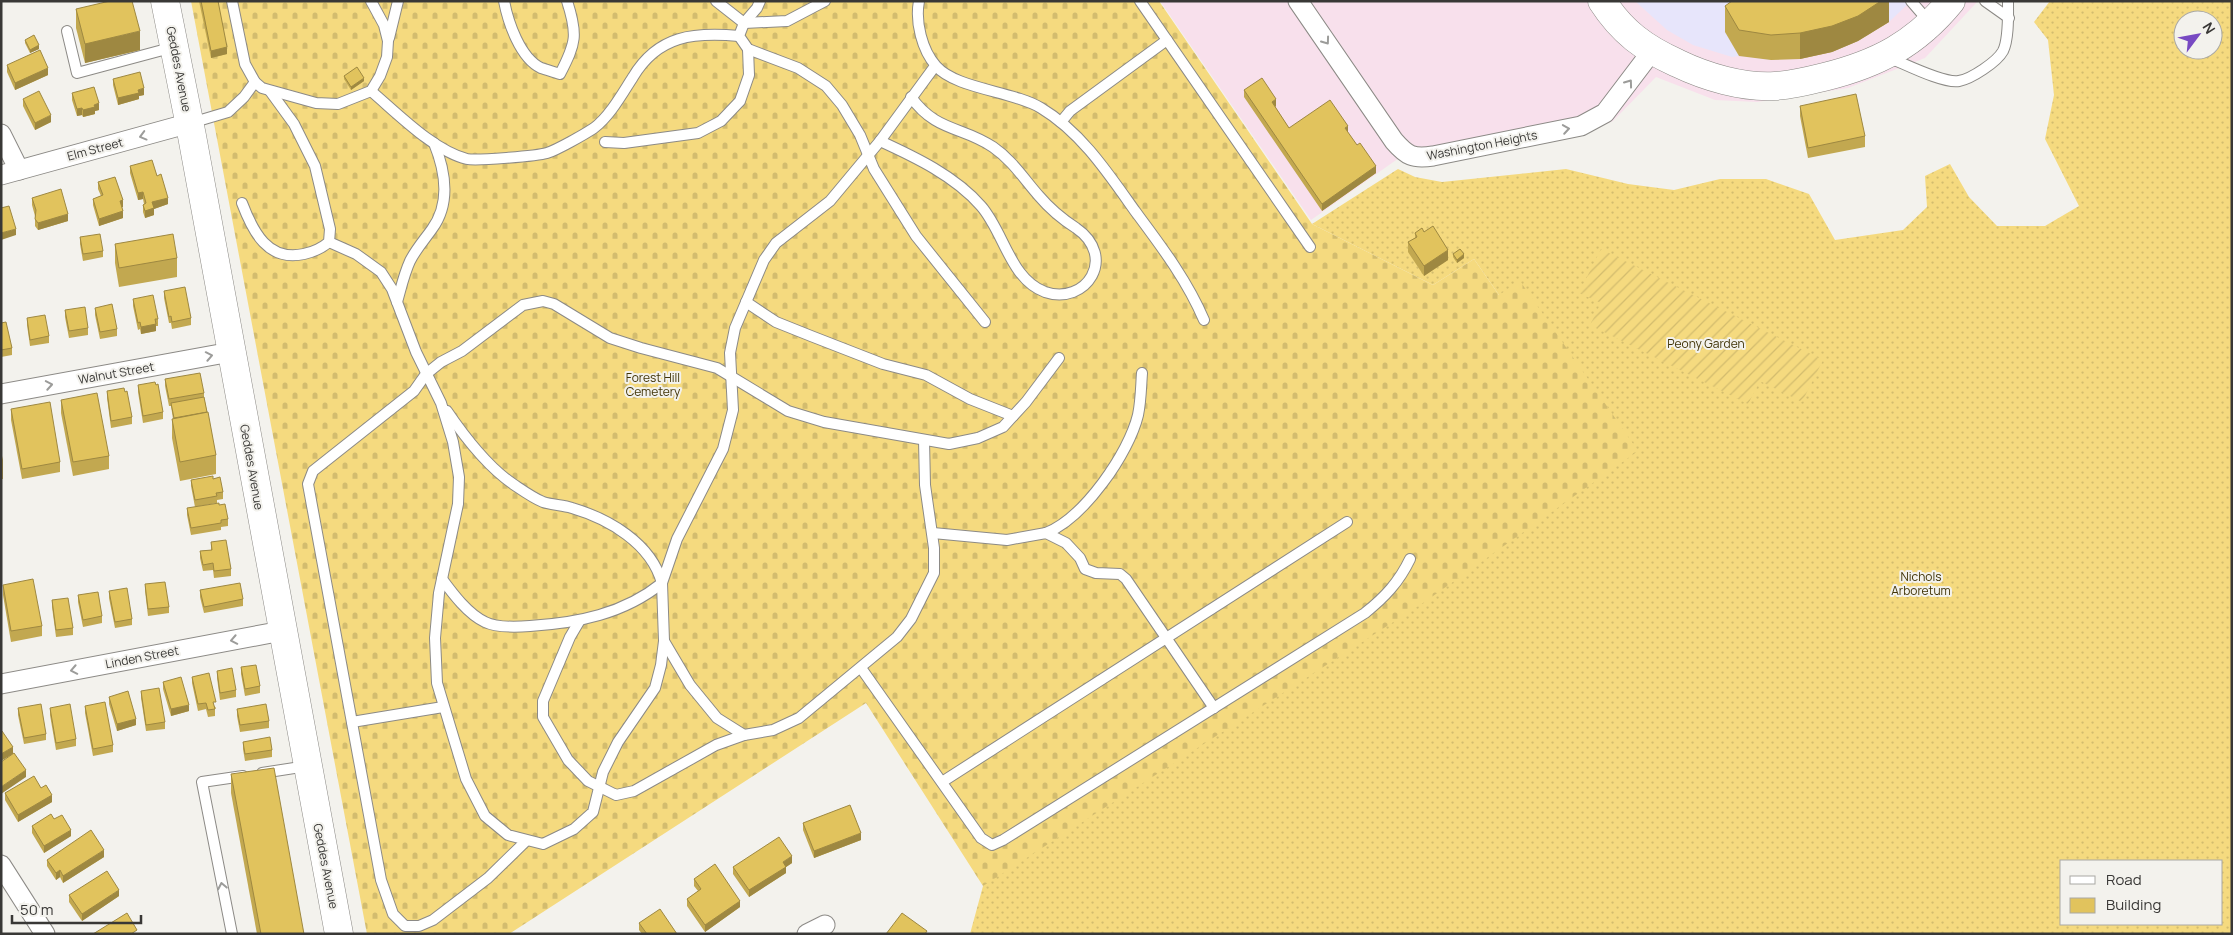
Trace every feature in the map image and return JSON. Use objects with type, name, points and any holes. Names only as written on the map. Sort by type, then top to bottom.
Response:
[{"type":"main road","name":"Geddes Avenue","points":[[165,1],[190,123],[339,934]]},
{"type":"main road","points":[[1603,3],[1631,36],[1652,51],[1694,71],[1749,84],[1775,86],[1851,70],[1887,56],[1931,24],[1951,1]]},
{"type":"street","name":"Washington Heights","points":[[1298,1],[1394,141],[1412,157],[1433,156],[1581,126],[1605,113],[1652,51]]},
{"type":"street","name":"Elm Street","points":[[10,173],[190,123]]},
{"type":"street","points":[[1,134],[10,173]]},
{"type":"street","name":"Walnut Street","points":[[1,394],[231,352]]},
{"type":"street","name":"Linden Street","points":[[1,684],[282,631]]},
{"type":"street","points":[[1,865],[45,934]]},
{"type":"street","points":[[807,934],[825,926]]},
{"type":"lane","points":[[232,1],[245,64],[255,82],[262,88],[270,91],[316,103],[338,104],[371,91],[380,76],[387,56],[388,42],[398,1]]},
{"type":"lane","points":[[371,1],[384,25],[388,42]]},
{"type":"lane","points":[[504,1],[512,30],[528,56],[539,67],[560,74],[572,49],[575,36],[566,1]]},
{"type":"lane","points":[[716,1],[744,23],[787,21],[809,5],[825,1]]},
{"type":"lane","points":[[739,36],[744,23],[757,8],[760,1]]},
{"type":"lane","points":[[919,1],[919,25],[924,47],[935,66],[948,77],[1039,107],[1061,122],[1082,142],[1180,273],[1204,320]]},
{"type":"lane","points":[[1140,1],[1310,247]]},
{"type":"lane","points":[[1911,1],[1931,24]]},
{"type":"lane","points":[[1985,1],[2009,18]]},
{"type":"lane","points":[[1887,56],[1929,75],[1958,82],[1984,69],[2003,51],[2009,18],[2008,1]]},
{"type":"lane","points":[[67,32],[77,73],[175,47]]},
{"type":"lane","points":[[371,91],[434,143],[468,159],[546,153],[594,128],[622,95],[634,74],[649,55],[675,39],[710,34],[739,36],[748,48],[798,68],[826,86],[842,105],[860,135],[874,169],[916,236],[985,322]]},
{"type":"lane","points":[[1061,122],[1070,111],[1167,40]]},
{"type":"lane","points":[[605,142],[624,143],[698,133],[721,121],[740,102],[749,75],[748,48]]},
{"type":"lane","points":[[442,579],[469,610],[486,623],[515,627],[567,624],[606,614],[649,593],[662,583],[676,538],[723,449],[733,410],[730,353],[733,336],[764,260],[776,243],[830,201],[880,141],[910,97],[935,66]]},
{"type":"lane","points":[[190,123],[228,112],[244,97],[255,82]]},
{"type":"lane","points":[[270,91],[294,124],[315,166],[330,229],[329,242]]},
{"type":"lane","points":[[880,141],[930,167],[971,196],[990,218],[1020,273],[1035,287],[1047,292],[1062,294],[1078,290],[1094,274],[1097,254],[1093,244],[1083,233],[1060,218],[1050,208],[1003,154],[983,141],[936,122],[918,108],[910,97]]},
{"type":"lane","points":[[397,302],[410,260],[433,227],[442,209],[444,190],[443,164],[434,143]]},
{"type":"lane","points":[[242,203],[257,236],[270,250],[279,254],[296,256],[308,253],[329,242]]},
{"type":"lane","points":[[329,242],[356,254],[375,266],[386,280],[397,302],[426,374],[441,403],[463,434],[512,484],[542,502],[572,508],[607,522],[632,538],[652,559],[658,569],[662,583],[664,641],[661,665],[655,688],[618,742],[603,772],[593,812],[574,829],[543,844],[508,835],[485,816],[466,779],[437,683],[435,638],[442,579],[458,504],[459,477],[453,442],[441,403]]},
{"type":"lane","points":[[526,841],[488,878],[433,920],[419,926],[405,926],[393,914],[381,880],[308,484],[313,470],[414,391],[426,374],[441,362],[462,351],[523,305],[543,302],[554,304],[610,338],[717,368],[788,411],[824,422],[949,444],[978,438],[1003,427],[1026,402],[1058,358]]},
{"type":"lane","points":[[746,302],[776,322],[882,364],[926,375],[970,399],[1013,416]]},
{"type":"lane","points":[[932,533],[1007,540],[1046,533],[1061,526],[1071,518],[1117,462],[1138,414],[1142,373]]},
{"type":"lane","points":[[580,620],[570,637],[543,701],[543,717],[568,760],[588,781],[616,795],[634,791],[716,745],[744,735],[773,730],[799,718],[897,637],[911,620],[934,573],[932,533],[925,485],[924,440]]},
{"type":"lane","points":[[942,782],[1347,522]]},
{"type":"lane","points":[[1046,533],[1066,543],[1080,558],[1086,569],[1091,572],[1120,574],[1123,576],[1214,708]]},
{"type":"lane","points":[[861,668],[981,838],[992,845],[1003,840],[1365,613],[1396,584],[1410,559]]},
{"type":"lane","points":[[664,641],[690,685],[718,718],[744,735]]},
{"type":"lane","points":[[352,722],[443,707]]},
{"type":"lane","points":[[232,934],[202,782],[307,766]]},
{"type":"shaded area","points":[[1160,1],[1978,1],[1925,58],[1848,88],[1757,102],[1715,100],[1656,77],[1613,121],[1572,138],[1428,164],[1399,158],[1311,220]]},
{"type":"shaded area","points":[[1635,1],[1911,1],[1889,22],[1858,41],[1832,52],[1771,60],[1739,56],[1732,57],[1693,45],[1667,30]]},
{"type":"green space","name":"Forest Hill Cemetery","points":[[191,1],[1159,1],[1312,224],[1433,285],[1474,259],[1499,295],[1520,281],[1638,451],[1426,601],[983,886],[866,703],[509,934],[367,934]]},
{"type":"green space","name":"Nichols Arboretum","points":[[2050,1],[2232,1],[2232,934],[970,934],[983,886],[1499,295],[1474,259],[1433,285],[1312,224],[1398,169],[1415,177],[1442,182],[1566,169],[1628,184],[1674,190],[1720,179],[1766,179],[1809,194],[1835,240],[1903,230],[1927,207],[1925,176],[1950,164],[1969,197],[1997,226],[2045,226],[2079,206],[2045,139],[2054,95],[2048,40],[2034,22]]},
{"type":"green space","name":"Peony Garden","points":[[1601,249],[1823,360],[1802,402],[1760,381],[1748,404],[1590,325],[1601,303],[1579,293]]},
{"type":"building","points":[[110,1],[132,1],[140,31],[85,44],[76,9]]},
{"type":"building","points":[[201,1],[218,1],[227,47],[211,51]]},
{"type":"building","points":[[1732,1],[1881,1],[1858,16],[1832,26],[1800,33],[1771,35],[1739,30],[1725,6]]},
{"type":"building","points":[[34,35],[39,45],[30,50],[25,40]]},
{"type":"building","points":[[40,50],[48,68],[15,83],[7,65]]},
{"type":"building","points":[[357,67],[364,78],[351,87],[344,76]]},
{"type":"building","points":[[140,72],[144,88],[138,90],[139,93],[118,98],[113,79]]},
{"type":"building","points":[[1262,78],[1276,99],[1272,102],[1289,128],[1330,100],[1348,126],[1345,128],[1357,145],[1360,143],[1376,166],[1322,204],[1244,90]]},
{"type":"building","points":[[94,87],[99,103],[94,105],[95,107],[83,110],[82,108],[77,109],[72,93]]},
{"type":"building","points":[[39,91],[51,115],[35,123],[23,99]]},
{"type":"building","points":[[1856,94],[1865,136],[1808,148],[1800,106]]},
{"type":"building","points":[[152,160],[157,176],[161,174],[168,198],[152,202],[154,208],[145,211],[143,205],[146,203],[143,192],[138,193],[130,166]]},
{"type":"building","points":[[115,177],[123,200],[120,201],[123,211],[99,219],[93,199],[103,195],[98,182]]},
{"type":"building","points":[[61,189],[68,214],[38,223],[35,219],[36,210],[32,198]]},
{"type":"building","points":[[9,206],[16,229],[1,233],[1,208]]},
{"type":"building","points":[[1433,226],[1448,250],[1424,266],[1408,242],[1417,237],[1415,233],[1422,228],[1424,232]]},
{"type":"building","points":[[100,234],[103,251],[83,254],[80,237]]},
{"type":"building","points":[[173,234],[177,258],[119,268],[115,244]]},
{"type":"building","points":[[1460,249],[1464,254],[1457,260],[1453,254]]},
{"type":"building","points":[[185,287],[191,318],[172,322],[171,316],[169,317],[164,291]]},
{"type":"building","points":[[153,295],[158,319],[155,319],[156,324],[141,327],[140,322],[138,323],[133,299]]},
{"type":"building","points":[[112,304],[117,329],[100,332],[95,308]]},
{"type":"building","points":[[85,307],[88,328],[69,331],[65,310]]},
{"type":"building","points":[[45,315],[49,336],[30,340],[27,318]]},
{"type":"building","points":[[6,322],[12,348],[1,350],[1,323]]},
{"type":"building","points":[[200,373],[204,393],[169,399],[165,379]]},
{"type":"building","points":[[155,382],[156,385],[158,384],[163,412],[143,416],[138,385]]},
{"type":"building","points":[[124,388],[125,392],[127,391],[132,417],[111,421],[107,391]]},
{"type":"building","points":[[97,393],[109,456],[73,462],[61,400]]},
{"type":"building","points":[[204,397],[207,412],[174,418],[171,403]]},
{"type":"building","points":[[50,402],[60,462],[22,469],[11,409]]},
{"type":"building","points":[[208,412],[216,455],[180,462],[172,419]]},
{"type":"building","points":[[213,476],[213,479],[220,477],[223,492],[216,493],[217,496],[195,500],[191,480]]},
{"type":"building","points":[[219,503],[219,505],[225,504],[228,519],[221,520],[221,523],[191,528],[187,508]]},
{"type":"building","points":[[226,540],[231,569],[214,571],[213,563],[203,565],[200,551],[212,550],[211,542]]},
{"type":"building","points":[[33,579],[42,626],[11,631],[3,585]]},
{"type":"building","points":[[165,582],[169,607],[148,609],[145,584]]},
{"type":"building","points":[[240,583],[243,599],[204,607],[200,590]]},
{"type":"building","points":[[127,588],[132,619],[115,622],[109,591]]},
{"type":"building","points":[[98,592],[102,616],[83,620],[78,595]]},
{"type":"building","points":[[68,598],[73,628],[56,630],[52,600]]},
{"type":"building","points":[[256,665],[260,686],[245,689],[241,667]]},
{"type":"building","points":[[232,668],[236,690],[220,693],[217,671]]},
{"type":"building","points":[[209,673],[216,702],[213,702],[215,709],[208,710],[206,703],[198,704],[192,677]]},
{"type":"building","points":[[181,677],[189,705],[171,709],[163,682]]},
{"type":"building","points":[[159,688],[165,722],[146,725],[141,691]]},
{"type":"building","points":[[128,691],[136,719],[117,724],[109,697]]},
{"type":"building","points":[[105,702],[113,745],[93,749],[85,706]]},
{"type":"building","points":[[41,704],[46,734],[24,738],[18,708]]},
{"type":"building","points":[[70,704],[76,739],[56,743],[50,708]]},
{"type":"building","points":[[266,704],[269,721],[240,725],[237,709]]},
{"type":"building","points":[[1,731],[13,747],[1,754]]},
{"type":"building","points":[[270,737],[272,750],[245,754],[243,742]]},
{"type":"building","points":[[14,753],[26,770],[1,787],[1,762]]},
{"type":"building","points":[[274,768],[304,934],[261,934],[231,774]]},
{"type":"building","points":[[34,776],[41,788],[46,785],[52,795],[18,815],[5,793]]},
{"type":"building","points":[[850,805],[861,833],[814,851],[803,823]]},
{"type":"building","points":[[51,814],[54,819],[62,815],[71,830],[44,846],[32,826]]},
{"type":"building","points":[[91,830],[104,850],[63,876],[60,870],[56,873],[47,860]]},
{"type":"building","points":[[779,837],[792,856],[783,862],[786,867],[749,890],[733,867]]},
{"type":"building","points":[[715,864],[740,901],[705,925],[687,899],[701,889],[694,879]]},
{"type":"building","points":[[107,871],[119,890],[82,914],[69,895]]},
{"type":"building","points":[[660,909],[677,934],[647,934],[639,923]]},
{"type":"building","points":[[127,913],[137,930],[131,934],[93,934]]},
{"type":"building","points":[[902,913],[927,931],[925,934],[886,934]]}]
